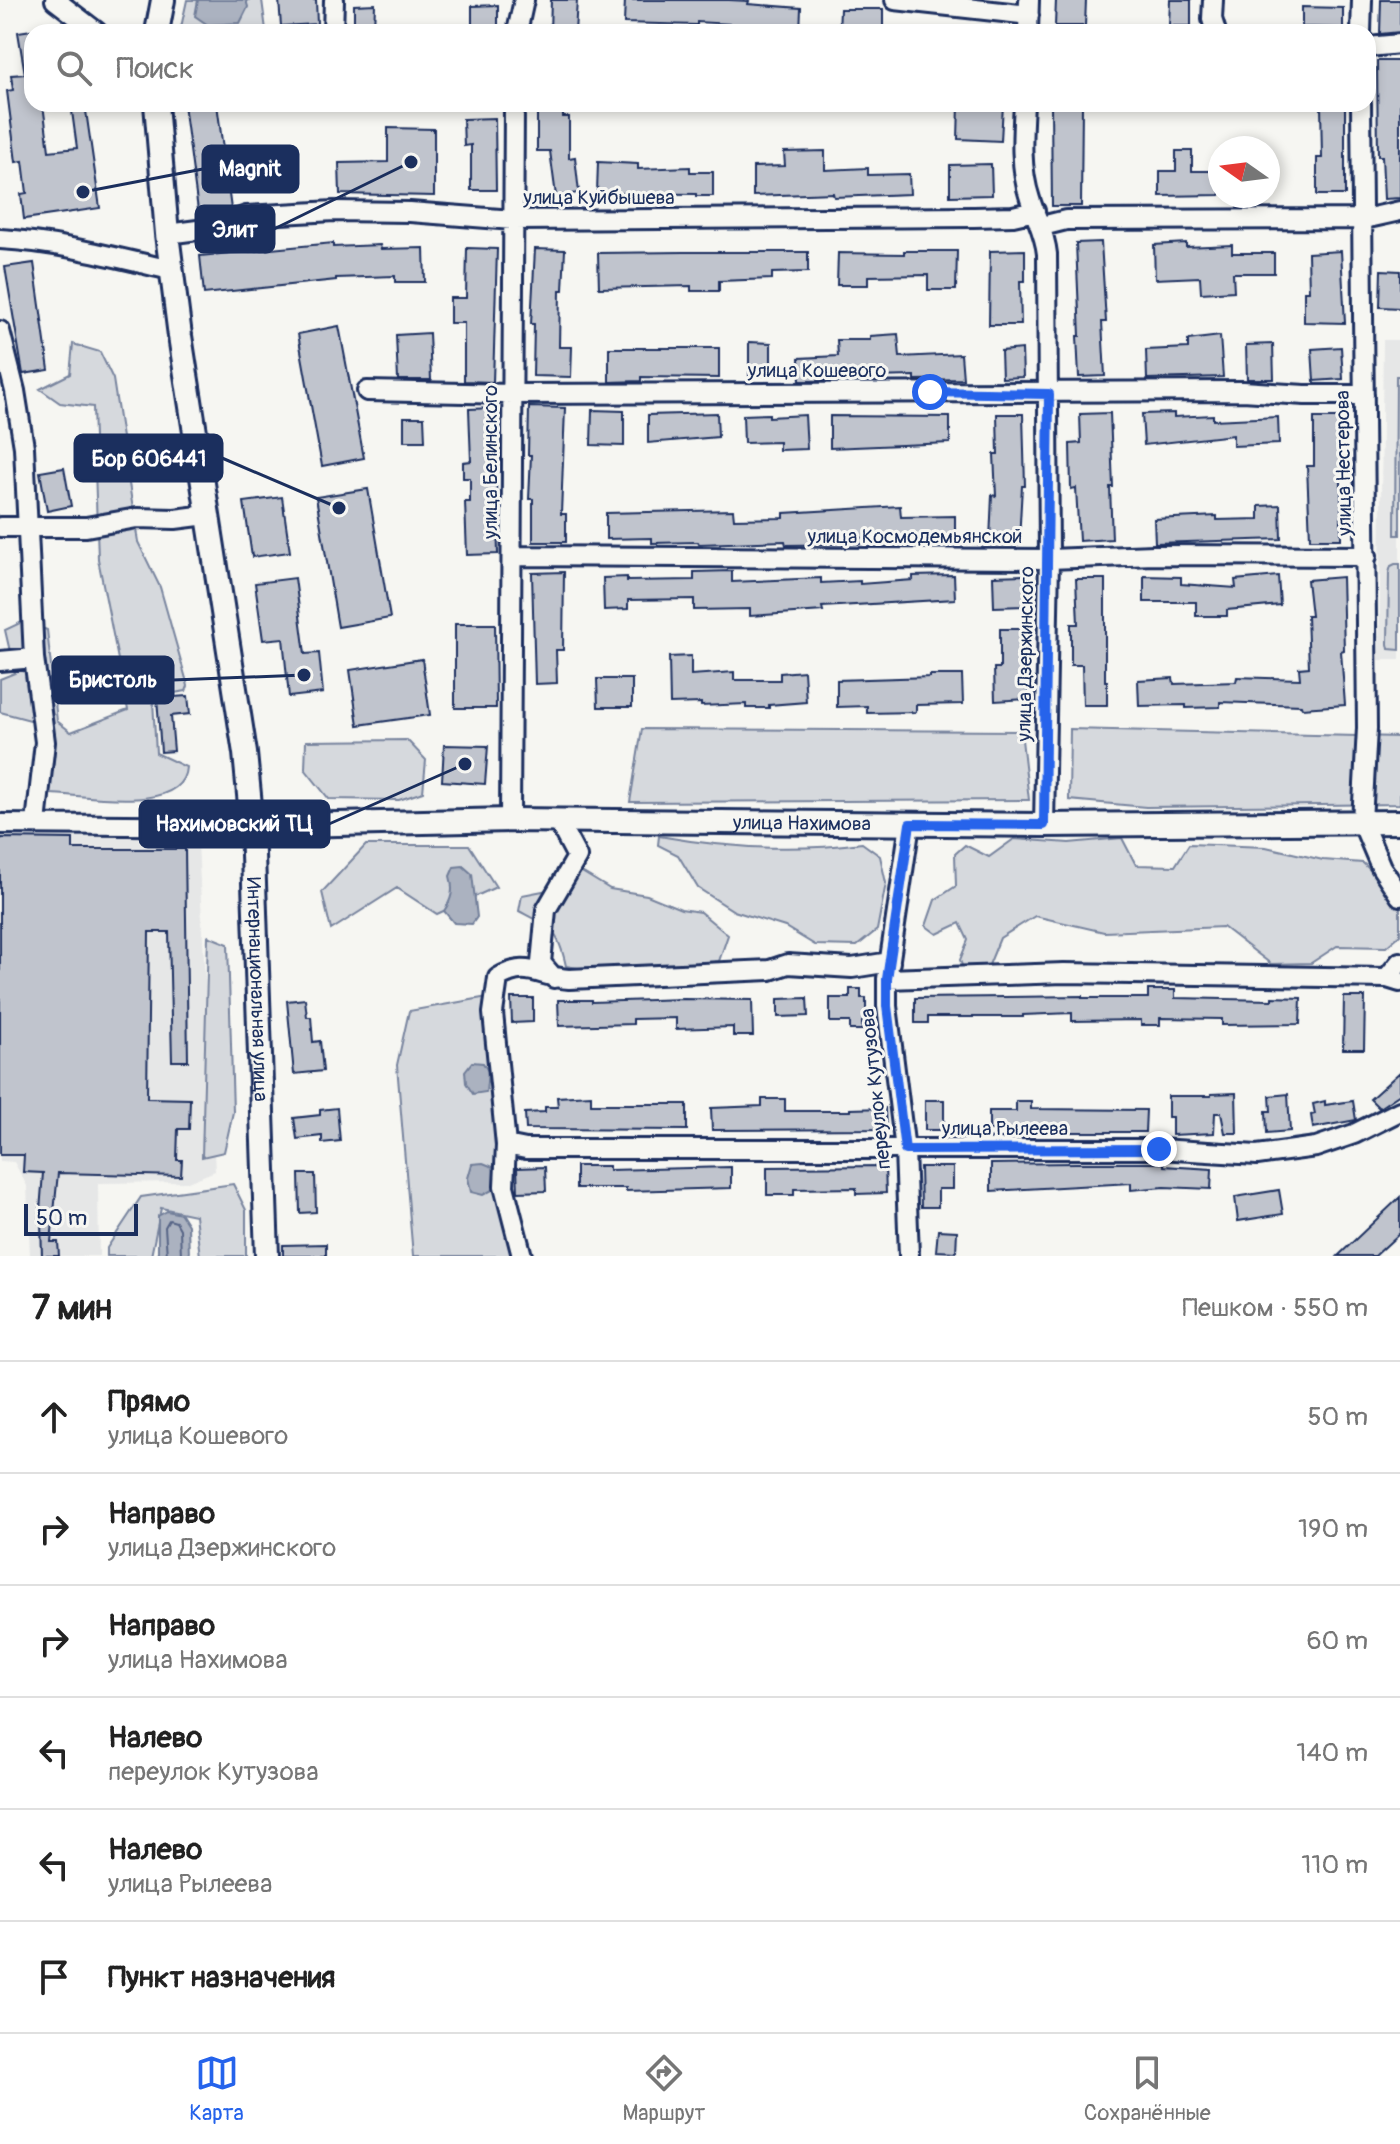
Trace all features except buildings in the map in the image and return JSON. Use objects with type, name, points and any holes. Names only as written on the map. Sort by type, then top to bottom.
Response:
[{"type":"main road","points":[[158,24],[163,0]]},
{"type":"main road","name":"Интернациональная улица","points":[[157,112],[171,270],[245,753],[252,826],[267,1256]]},
{"type":"main road","name":"улица Нахимова","points":[[252,826],[510,820],[1044,825],[1400,822]]},
{"type":"street","points":[[55,0],[86,24]]},
{"type":"street","points":[[333,24],[334,0]]},
{"type":"street","points":[[519,24],[524,0]]},
{"type":"street","points":[[895,0],[1029,16]]},
{"type":"street","points":[[1213,0],[1214,24]]},
{"type":"street","points":[[1361,24],[1362,0]]},
{"type":"street","points":[[1376,46],[1400,44]]},
{"type":"street","name":"улица Белинского","points":[[510,820],[514,112]]},
{"type":"street","name":"улица Дзержинского","points":[[1024,112],[1024,171],[1047,254],[1049,559],[1044,825]]},
{"type":"street","name":"улица Нестерова","points":[[1361,112],[1367,556],[1367,728],[1362,822]]},
{"type":"street","name":"улица Куйбышева","points":[[167,234],[213,228],[246,216],[280,213],[410,212],[513,220],[1013,216],[1066,220],[1364,219],[1400,211]]},
{"type":"street","points":[[0,239],[84,250],[171,270]]},
{"type":"street","points":[[0,331],[15,391],[24,447],[30,527],[34,658],[45,742],[36,823]]},
{"type":"street","name":"улица Кошевого","points":[[367,391],[1049,394],[1243,391],[1364,395]]},
{"type":"street","points":[[0,527],[86,527],[137,518],[175,519],[207,515]]},
{"type":"street","name":"улица Космодемьянской","points":[[512,556],[1049,559],[1154,555],[1367,556]]},
{"type":"street","points":[[0,661],[34,658]]},
{"type":"street","points":[[554,978],[541,963],[546,910],[577,857],[558,821]]},
{"type":"street","points":[[1362,822],[1381,867],[1400,896]]},
{"type":"street","points":[[0,824],[252,826]]},
{"type":"street","name":"переулок Кутузова","points":[[909,1256],[905,1150],[887,1006],[888,970],[910,824]]},
{"type":"street","points":[[522,1256],[504,1186],[506,1145],[493,1013],[498,978],[512,970],[526,968],[554,978],[770,970],[788,964],[888,970],[1394,980],[1400,962]]},
{"type":"street","name":"улица Рылеева","points":[[506,1145],[526,1149],[1182,1149],[1257,1155],[1316,1147],[1354,1134],[1400,1111]]},
{"type":"shaded area","points":[[187,0],[262,0],[265,24],[182,24]]},
{"type":"shaded area","points":[[1383,340],[1400,340],[1400,660],[1379,660]]},
{"type":"shaded area","points":[[73,344],[100,352],[113,379],[138,542],[160,587],[188,686],[186,691],[156,696],[153,701],[156,753],[186,767],[181,782],[169,792],[151,797],[108,799],[51,794],[37,776],[34,721],[0,712],[0,679],[15,673],[5,630],[24,621],[47,630],[57,721],[71,732],[128,710],[98,559],[93,407],[60,403],[40,389],[70,374]]},
{"type":"shaded area","points":[[1396,376],[1400,376],[1400,535],[1395,535]]},
{"type":"shaded area","points":[[1395,564],[1400,564],[1400,650],[1389,649],[1388,644],[1389,573]]},
{"type":"shaded area","points":[[642,729],[1021,731],[1029,800],[630,802]]},
{"type":"shaded area","points":[[1070,729],[1400,737],[1400,804],[1146,807],[1069,800]]},
{"type":"shaded area","points":[[407,740],[426,760],[423,792],[399,800],[329,799],[305,769],[306,741]]},
{"type":"shaded area","points":[[0,824],[197,824],[215,1171],[188,1182],[98,1183],[99,1256],[30,1256],[27,1186],[14,1162],[0,1161]]},
{"type":"shaded area","points":[[659,836],[760,847],[862,843],[880,856],[886,883],[877,930],[857,946],[815,945],[785,927],[734,911],[698,888],[678,855],[658,845]]},
{"type":"shaded area","points":[[1122,838],[1136,865],[1175,866],[1189,844],[1266,847],[1323,860],[1363,863],[1378,878],[1400,890],[1400,935],[1386,947],[1337,946],[1311,963],[1271,964],[1223,927],[1104,932],[1035,916],[1000,938],[989,965],[963,968],[960,960],[968,940],[960,923],[937,934],[926,926],[935,900],[956,886],[955,854],[965,845],[989,857],[1014,839],[1069,843]]},
{"type":"shaded area","points":[[366,845],[469,845],[496,887],[437,914],[397,888],[331,930],[322,892]]},
{"type":"shaded area","points":[[580,871],[610,889],[647,895],[681,909],[700,912],[728,935],[719,961],[602,972],[566,966],[560,944],[552,931],[519,911],[522,895],[553,889],[565,872]]},
{"type":"shaded area","points":[[208,936],[228,944],[233,1112],[224,1152],[202,1157]]},
{"type":"shaded area","points":[[488,997],[500,1211],[513,1256],[413,1256],[397,1065],[409,1011]]},
{"type":"shaded area","points":[[233,1184],[246,1210],[246,1256],[200,1256],[195,1215],[161,1208],[151,1256],[107,1256],[107,1248],[141,1197]]},
{"type":"water","points":[[198,0],[246,0],[248,7],[240,23],[207,24],[195,16]]},
{"type":"water","points":[[463,866],[472,874],[477,917],[472,924],[454,923],[444,911],[452,894],[450,876],[454,867]]},
{"type":"water","points":[[472,1062],[483,1063],[488,1071],[486,1092],[473,1094],[466,1083],[465,1071]]},
{"type":"water","points":[[483,1163],[493,1167],[496,1177],[494,1189],[483,1195],[471,1192],[468,1178],[472,1164]]},
{"type":"water","points":[[167,1211],[181,1214],[188,1225],[189,1256],[158,1256],[158,1216]]},
{"type":"place","name":"Элит","points":[[411,162]]},
{"type":"place","name":"Magnit","points":[[83,192]]},
{"type":"place","name":"Бор 606441","points":[[339,508]]},
{"type":"place","name":"Бристоль","points":[[304,675]]},
{"type":"place","name":"Нахимовский ТЦ","points":[[465,764]]},
{"type":"route","points":[[930,392],[1049,394],[1044,825],[910,824],[887,979],[887,1006],[905,1150],[1159,1149]]}]
